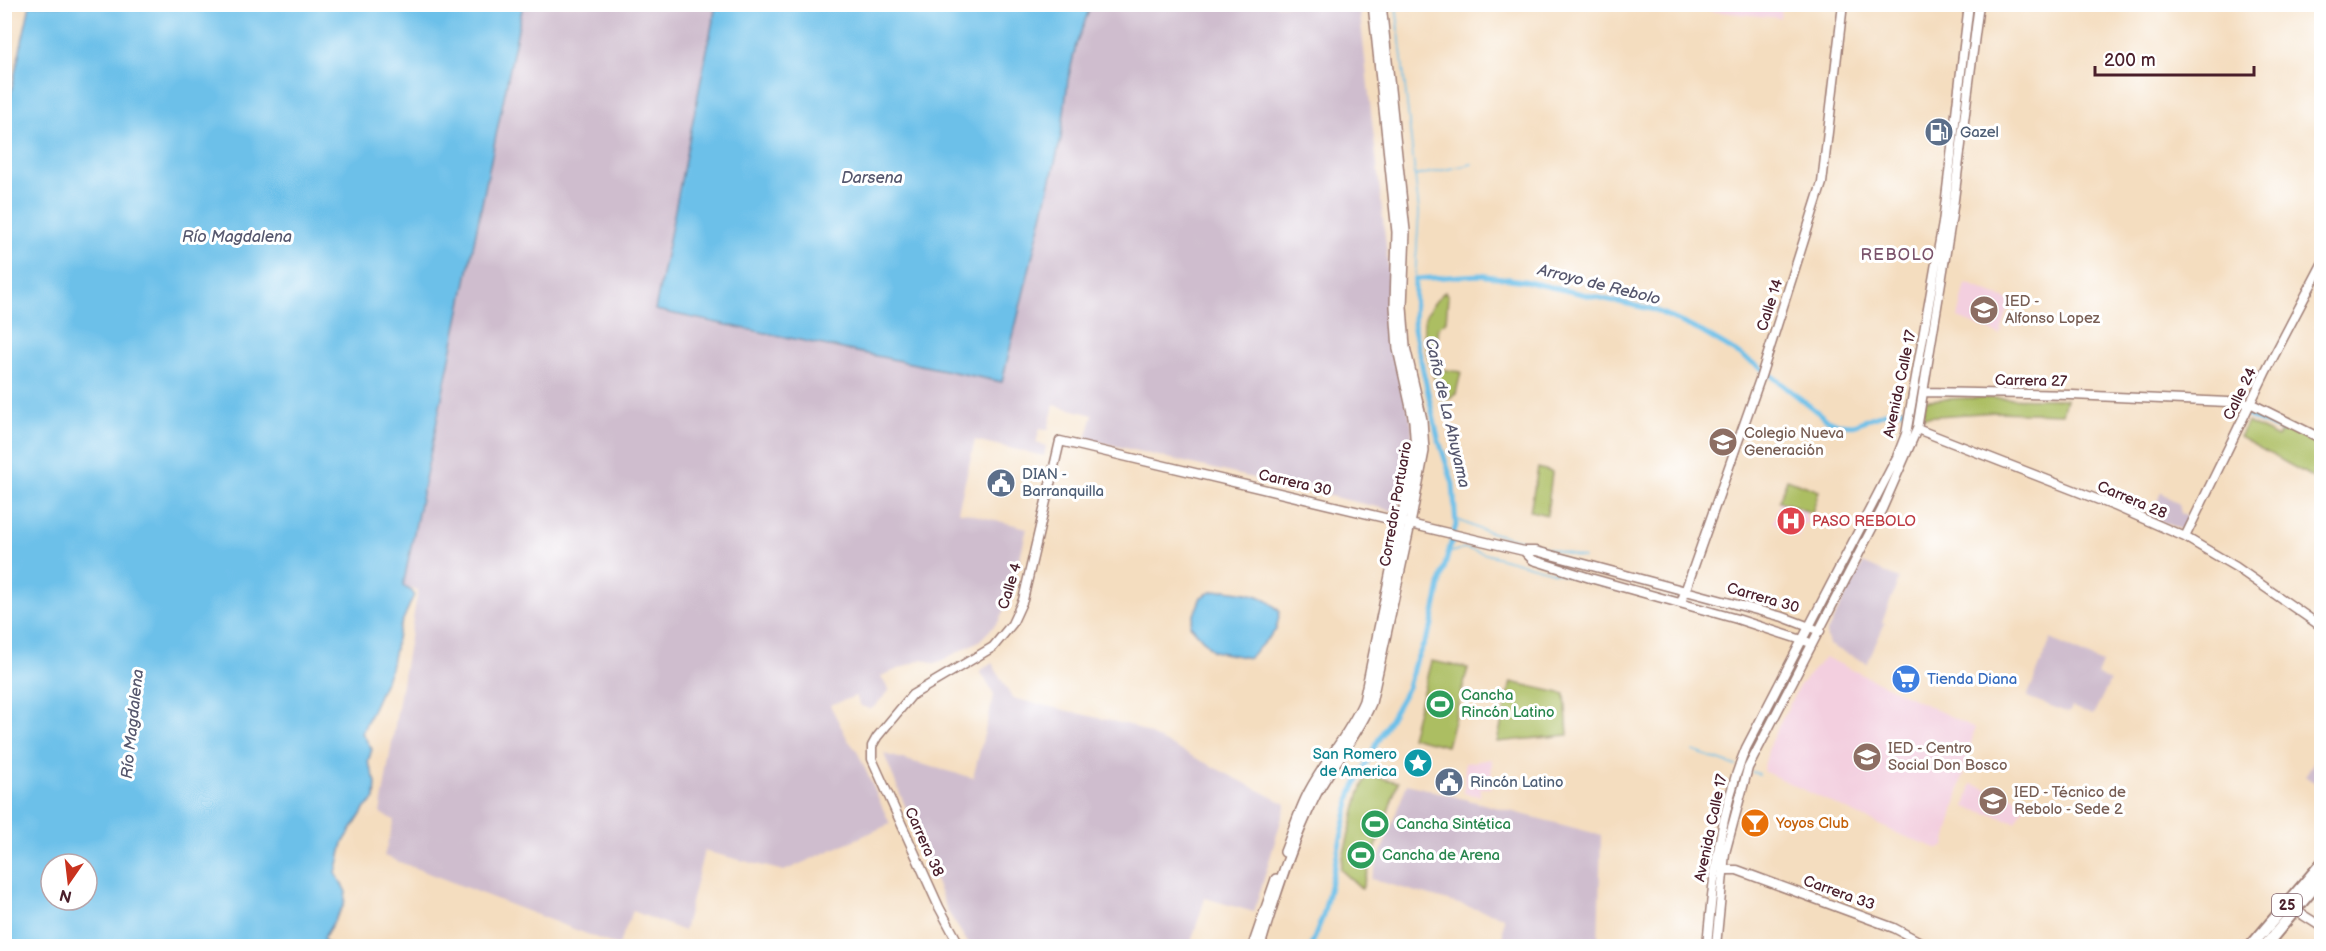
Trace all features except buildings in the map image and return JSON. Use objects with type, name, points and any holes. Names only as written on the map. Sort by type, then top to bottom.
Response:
[{"type":"highway","name":"25","points":[[2265,946],[2322,863]]},
{"type":"highway","name":"25","points":[[2252,946],[2322,878]]},
{"type":"main road","name":"Corredor Portuario","points":[[1253,946],[1297,818],[1309,791],[1356,720],[1364,701],[1416,450],[1416,432],[1400,365],[1397,232],[1373,4]]},
{"type":"main road","name":"Corredor Portuario","points":[[1260,946],[1294,845],[1317,793],[1363,722],[1371,703],[1410,524],[1424,442],[1422,420],[1405,347],[1398,303],[1404,231],[1381,4]]},
{"type":"street","name":"Calle 14","points":[[1681,603],[1761,377],[1822,183],[1843,4]]},
{"type":"street","name":"Avenida Calle 17","points":[[1920,398],[1969,4]]},
{"type":"street","name":"Avenida Calle 17","points":[[1707,946],[1721,863],[1743,768],[1803,639],[1897,457],[1920,398],[1952,215],[1979,4]]},
{"type":"street","name":"Calle 24","points":[[2185,537],[2322,264]]},
{"type":"street","name":"Carrera 27","points":[[1920,398],[2072,395],[2249,406]]},
{"type":"street","points":[[2249,406],[2322,439]]},
{"type":"street","name":"Avenida Calle 17","points":[[1743,768],[1820,631],[1882,509],[1917,429],[1914,418]]},
{"type":"street","name":"Carrera 28","points":[[1917,429],[2117,507],[2185,537],[2236,567],[2322,627]]},
{"type":"street","name":"Carrera 30","points":[[1060,441],[1524,551],[1536,550],[1810,626],[1820,631]]},
{"type":"street","name":"Calle 4","points":[[872,746],[912,695],[983,654],[998,642],[1012,624],[1023,600],[1060,441]]},
{"type":"street","name":"Carrera 30","points":[[1524,551],[1533,560],[1803,639],[1813,644]]},
{"type":"street","name":"Carrera 38","points":[[872,746],[872,759],[946,922],[960,946]]},
{"type":"street","name":"Avenida Calle 17","points":[[1716,946],[1721,863]]},
{"type":"street","points":[[1721,863],[1737,870]]},
{"type":"street","name":"Carrera 33","points":[[1721,863],[1894,928],[1928,946]]},
{"type":"street","points":[[2291,907],[2322,927]]},
{"type":"shaded area","points":[[1711,4],[1781,5],[1780,18],[1710,11]]},
{"type":"shaded area","points":[[523,5],[716,5],[655,310],[1002,382],[1061,138],[1068,80],[1076,45],[1091,5],[1359,5],[1391,290],[1390,308],[1396,362],[1412,424],[1413,449],[1398,512],[1086,439],[1093,415],[1054,405],[1048,430],[1040,428],[1036,443],[1046,446],[1044,456],[975,440],[958,511],[1027,528],[1012,591],[999,621],[979,641],[935,664],[923,659],[881,676],[889,691],[870,709],[861,706],[856,696],[830,705],[848,740],[857,751],[890,824],[784,871],[704,851],[684,931],[633,911],[618,946],[384,856],[394,820],[380,813],[418,590],[403,587]]},
{"type":"shaded area","name":"IED - Alfonso Lopez","points":[[1966,283],[2011,301],[2000,335],[1958,318]]},
{"type":"shaded area","name":"Colegio Nueva Generación","points":[[1717,433],[1733,438],[1729,451],[1712,445]]},
{"type":"shaded area","points":[[2161,492],[2179,504],[2181,513],[2189,518],[2184,531],[2151,517]]},
{"type":"shaded area","name":"PASO REBOLO","points":[[1780,502],[1807,511],[1805,518],[1808,520],[1807,524],[1803,523],[1798,538],[1773,522]]},
{"type":"shaded area","points":[[1863,563],[1899,579],[1882,622],[1885,623],[1867,663],[1829,645],[1826,634]]},
{"type":"shaded area","points":[[2051,639],[2102,663],[2097,675],[2110,681],[2093,715],[2072,707],[2069,713],[2027,697]]},
{"type":"shaded area","name":"IED - Centro Social Don Bosco","points":[[1825,657],[1975,728],[1945,846],[1939,849],[1901,835],[1763,771],[1770,743],[1799,686]]},
{"type":"shaded area","points":[[992,663],[1012,698],[1133,726],[1286,804],[1254,912],[1205,898],[1190,946],[970,946],[948,912],[884,754],[973,778],[994,695],[980,671]]},
{"type":"shaded area","points":[[2321,750],[2321,788],[2305,776]]},
{"type":"shaded area","points":[[1492,759],[1491,788],[1480,788],[1480,796],[1464,793],[1465,763]]},
{"type":"shaded area","points":[[1407,784],[1601,835],[1598,946],[1502,946],[1504,917],[1371,879]]},
{"type":"shaded area","name":"IED - Técnico de Rebolo - Sede 2","points":[[1971,784],[2012,796],[2025,805],[2016,822],[1965,807]]},
{"type":"green space","points":[[1445,291],[1448,297],[1446,321],[1438,328],[1436,359],[1440,369],[1461,372],[1456,394],[1442,402],[1429,360],[1424,326],[1428,311]]},
{"type":"green space","points":[[2066,399],[2062,414],[1996,412],[1923,417],[1926,400]]},
{"type":"green space","points":[[2247,422],[2278,437],[2284,424],[2321,443],[2321,482],[2239,437]]},
{"type":"green space","points":[[1538,468],[1552,472],[1547,515],[1530,511]]},
{"type":"green space","points":[[1787,479],[1819,491],[1812,513],[1779,501]]},
{"type":"green space","name":"Cancha Rincón Latino","points":[[1431,661],[1468,668],[1447,746],[1411,737]]},
{"type":"green space","points":[[1511,682],[1565,694],[1568,735],[1497,742]]},
{"type":"green space","points":[[1367,775],[1398,782],[1362,889],[1340,869],[1359,795]]},
{"type":"water","name":"Río Magdalena","points":[[30,5],[523,5],[403,586],[412,591],[414,595],[399,629],[391,668],[362,733],[372,749],[368,762],[376,782],[375,799],[365,808],[343,843],[336,873],[346,892],[344,905],[323,939],[331,946],[5,946],[4,134]]},
{"type":"water","name":"Darsena","points":[[716,5],[1091,5],[1076,45],[1068,80],[1061,138],[1002,382],[655,310]]},
{"type":"water","points":[[1225,590],[1261,597],[1280,612],[1276,630],[1249,658],[1213,651],[1190,625],[1201,597],[1211,592]]},
{"type":"waterway","name":"Caño de La Ahuyama","points":[[1396,4],[1419,212],[1415,279]]},
{"type":"waterway","points":[[1415,176],[1472,164]]},
{"type":"waterway","name":"Caño de La Ahuyama","points":[[1311,946],[1323,916],[1351,794],[1408,687],[1414,665],[1431,628],[1456,525],[1453,484],[1438,438],[1414,329],[1415,279],[1479,275],[1524,281],[1655,310],[1702,332],[1739,354],[1767,372],[1826,419],[1838,424],[1853,425],[1884,413],[1912,409]]},
{"type":"waterway","name":"Arroyo de Rebolo","points":[[2244,414],[2281,430]]},
{"type":"waterway","points":[[1456,519],[1479,529],[1584,558]]},
{"type":"waterway","points":[[1449,553],[1464,548],[1622,591]]},
{"type":"waterway","points":[[1693,751],[1736,766]]},
{"type":"waterway","points":[[1752,772],[1759,774]]},
{"type":"place","name":"Gazel","points":[[1939,132]]},
{"type":"place","name":"IED - Alfonso Lopez","points":[[1984,310]]},
{"type":"place","name":"Colegio Nueva Generación","points":[[1723,442]]},
{"type":"place","name":"DIAN - Barranquilla","points":[[1001,483]]},
{"type":"place","name":"PASO REBOLO","points":[[1791,521]]},
{"type":"place","name":"Tienda Diana","points":[[1906,679]]},
{"type":"place","name":"Cancha Rincón Latino","points":[[1440,704]]},
{"type":"place","name":"IED - Centro Social Don Bosco","points":[[1867,757]]},
{"type":"place","name":"San Romero de America","points":[[1418,763]]},
{"type":"place","name":"Rincón Latino","points":[[1449,782]]},
{"type":"place","name":"IED - Técnico de Rebolo - Sede 2","points":[[1993,801]]},
{"type":"place","name":"Yoyos Club","points":[[1755,823]]},
{"type":"place","name":"Cancha Sintética","points":[[1375,824]]},
{"type":"place","name":"Cancha de Arena","points":[[1361,855]]},
{"type":"district","name":"REBOLO","points":[[1898,255]]}]
